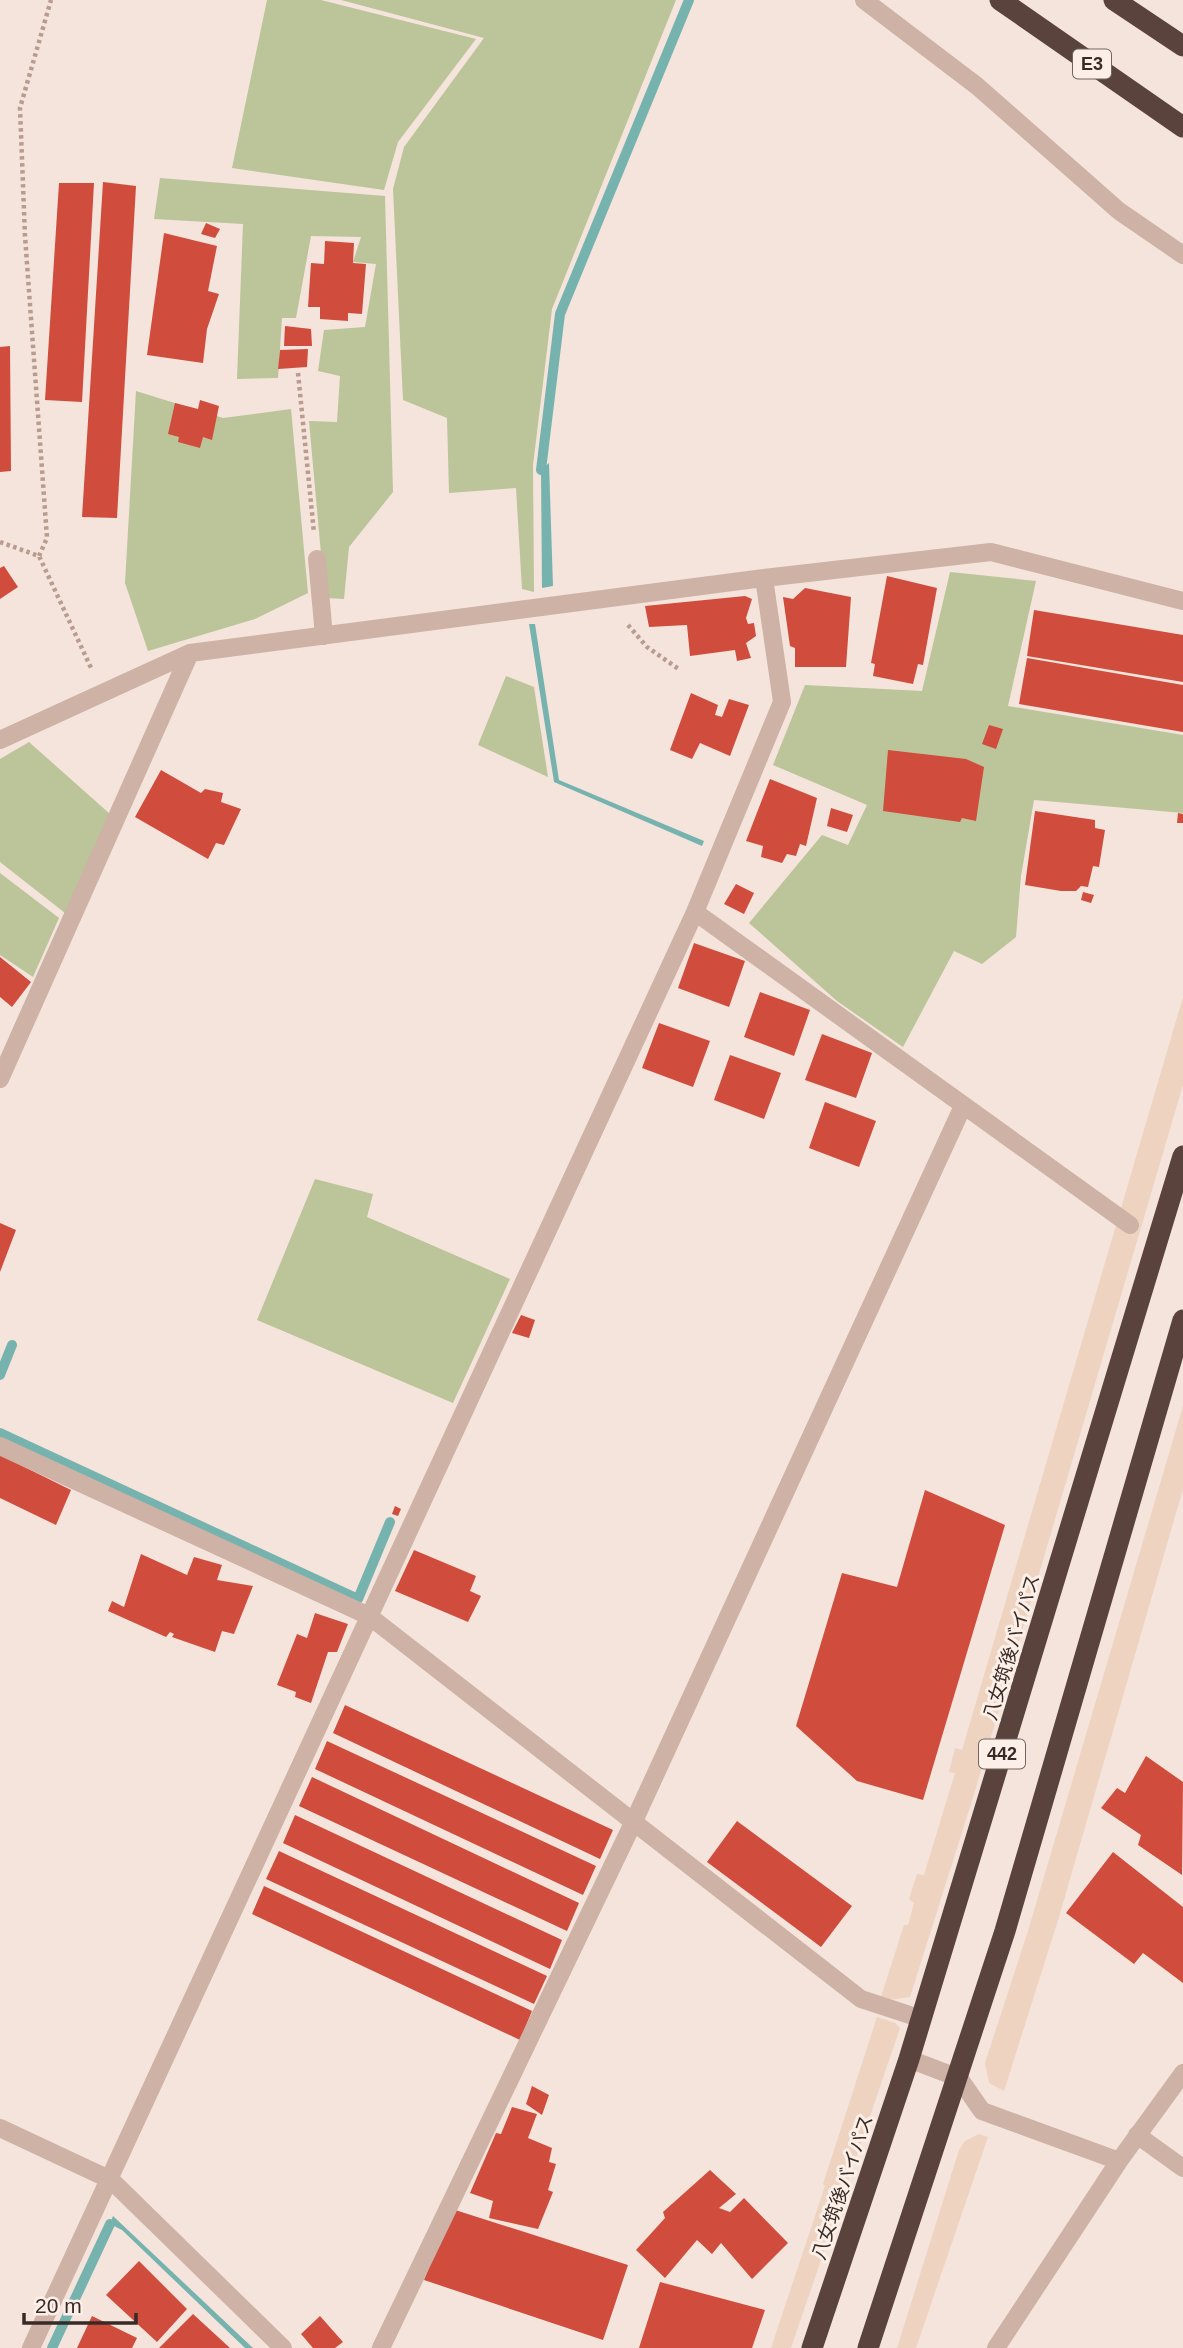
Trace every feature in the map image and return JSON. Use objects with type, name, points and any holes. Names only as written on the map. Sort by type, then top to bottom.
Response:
[{"type":"highway","name":"E3","points":[[1000,0],[1183,127]]},
{"type":"highway","points":[[1114,0],[1183,46]]},
{"type":"highway","name":"八女筑後バイパス","points":[[811,2348],[922,2019],[1183,1156]]},
{"type":"highway","name":"442","points":[[868,2348],[959,2078],[1005,1931],[1183,1320]]},
{"type":"street","points":[[864,0],[977,86],[1119,211],[1183,255]]},
{"type":"street","points":[[0,740],[190,653],[764,578],[990,552],[1183,601]]},
{"type":"street","points":[[317,559],[324,636]]},
{"type":"street","points":[[31,2348],[111,2180],[695,912],[782,702],[764,578]]},
{"type":"street","points":[[0,1079],[190,653]]},
{"type":"street","points":[[695,912],[1130,1225]]},
{"type":"street","points":[[381,2348],[635,1821],[963,1106]]},
{"type":"street","points":[[0,1446],[369,1616],[861,1999],[922,2019]]},
{"type":"street","points":[[909,2059],[959,2078],[982,2111],[1119,2161]]},
{"type":"street","points":[[996,2348],[1119,2161],[1183,2074]]},
{"type":"street","points":[[0,2128],[111,2180],[283,2348]]},
{"type":"street","points":[[1137,2135],[1183,2168]]},
{"type":"path","points":[[39,556],[47,538],[25,236],[20,108],[51,0]]},
{"type":"path","points":[[298,373],[317,559]]},
{"type":"path","points":[[0,542],[39,556],[103,693]]},
{"type":"path","points":[[613,598],[621,617],[647,647],[680,670]]},
{"type":"green space","points":[[267,0],[321,0],[476,39],[398,142],[384,190],[232,168]]},
{"type":"green space","points":[[341,0],[676,0],[552,309],[533,465],[534,592],[522,589],[516,488],[449,493],[447,418],[403,400],[393,189],[404,147],[484,38]]},
{"type":"green space","points":[[160,178],[385,196],[393,492],[349,547],[344,599],[325,598],[309,421],[337,422],[340,376],[318,371],[324,330],[365,327],[376,264],[353,262],[361,237],[311,236],[296,318],[282,318],[278,378],[237,379],[243,224],[154,219]]},
{"type":"green space","points":[[136,391],[223,418],[291,409],[308,593],[255,619],[148,651],[125,583]]},
{"type":"green space","points":[[950,572],[1036,581],[1008,706],[1183,735],[1183,813],[1034,800],[1021,876],[1016,937],[982,964],[954,951],[903,1047],[837,1001],[749,923],[822,835],[848,845],[867,805],[773,765],[805,685],[922,691]]},
{"type":"green space","points":[[506,676],[534,687],[548,777],[478,745]]},
{"type":"green space","points":[[29,742],[110,814],[65,913],[0,862],[0,759]]},
{"type":"green space","points":[[0,873],[59,918],[33,977],[0,955]]},
{"type":"green space","points":[[315,1179],[373,1194],[367,1217],[510,1279],[453,1403],[257,1320]]},
{"type":"shaded area","points":[[1183,997],[1183,1085],[975,1791],[910,1997],[889,2000],[881,1997],[904,1925],[908,1925],[914,1903],[909,1899],[917,1874],[924,1875],[955,1773],[949,1772],[955,1748],[962,1750]]},
{"type":"shaded area","points":[[1183,1406],[1183,1489],[1059,1917],[1004,2091],[989,2083],[985,2063],[1028,1931]]},
{"type":"shaded area","points":[[877,2017],[895,2023],[900,2028],[791,2348],[771,2348],[825,2186],[823,2184]]},
{"type":"shaded area","points":[[979,2134],[988,2137],[916,2348],[897,2348],[959,2150],[965,2141]]},
{"type":"water","points":[[549,463],[553,586],[542,588],[541,470]]},
{"type":"water","points":[[529,624],[535,624],[559,780],[704,841],[702,846],[554,782]]},
{"type":"water","points":[[113,2216],[253,2348],[245,2348],[122,2230],[110,2224]]},
{"type":"building","points":[[103,182],[136,186],[117,518],[82,517]]},
{"type":"building","points":[[59,183],[94,183],[82,402],[45,400]]},
{"type":"building","points":[[206,223],[220,229],[215,238],[201,234]]},
{"type":"building","points":[[164,233],[217,246],[208,291],[219,294],[207,329],[203,363],[147,355]]},
{"type":"building","points":[[325,241],[354,243],[353,263],[366,264],[362,314],[348,313],[348,321],[320,319],[320,307],[308,307],[311,263],[324,264]]},
{"type":"building","points":[[285,326],[311,329],[312,346],[284,346]]},
{"type":"building","points":[[10,346],[11,471],[0,472],[0,347]]},
{"type":"building","points":[[308,349],[307,367],[278,369],[280,350]]},
{"type":"building","points":[[200,400],[219,406],[212,440],[203,437],[200,448],[178,442],[179,437],[168,434],[175,403],[198,409]]},
{"type":"building","points":[[4,566],[18,587],[0,599],[0,568]]},
{"type":"building","points":[[887,576],[937,588],[923,665],[918,664],[913,684],[873,676],[875,664],[871,663]]},
{"type":"building","points":[[805,588],[851,597],[846,667],[795,667],[795,648],[790,646],[783,597],[793,599]]},
{"type":"building","points":[[745,596],[752,599],[746,618],[748,624],[754,623],[756,636],[746,643],[751,658],[737,661],[735,650],[690,656],[687,625],[649,627],[645,606]]},
{"type":"building","points":[[1034,610],[1183,635],[1183,682],[1027,656]]},
{"type":"building","points":[[1027,658],[1183,685],[1183,732],[1019,704]]},
{"type":"building","points":[[691,693],[718,705],[715,715],[722,717],[729,699],[749,705],[730,756],[700,743],[692,759],[670,750]]},
{"type":"building","points":[[989,725],[1003,729],[996,749],[982,744]]},
{"type":"building","points":[[888,750],[966,759],[984,767],[976,821],[962,818],[960,822],[883,811]]},
{"type":"building","points":[[161,770],[201,793],[205,789],[223,793],[221,802],[241,809],[224,845],[216,843],[208,859],[135,817]]},
{"type":"building","points":[[770,779],[817,798],[806,846],[800,844],[796,856],[787,854],[782,863],[761,857],[763,846],[746,841]]},
{"type":"building","points":[[831,808],[853,815],[847,832],[827,826]]},
{"type":"building","points":[[1035,811],[1095,820],[1095,828],[1105,830],[1099,867],[1093,866],[1088,887],[1081,886],[1076,891],[1061,891],[1025,885]]},
{"type":"building","points":[[1178,813],[1183,814],[1183,823],[1177,823]]},
{"type":"building","points":[[736,884],[754,893],[744,914],[724,904]]},
{"type":"building","points":[[1083,892],[1094,895],[1091,903],[1081,900]]},
{"type":"building","points":[[694,943],[745,961],[729,1007],[678,988]]},
{"type":"building","points":[[0,957],[31,982],[12,1007],[0,997]]},
{"type":"building","points":[[760,992],[810,1010],[794,1056],[744,1037]]},
{"type":"building","points":[[659,1023],[710,1041],[693,1087],[642,1068]]},
{"type":"building","points":[[822,1034],[872,1053],[856,1098],[805,1080]]},
{"type":"building","points":[[730,1055],[781,1073],[764,1119],[714,1100]]},
{"type":"building","points":[[825,1102],[876,1121],[859,1167],[809,1148]]},
{"type":"building","points":[[0,1223],[16,1230],[0,1272]]},
{"type":"building","points":[[521,1315],[535,1320],[529,1338],[512,1333]]},
{"type":"building","points":[[0,1455],[71,1490],[56,1525],[0,1498]]},
{"type":"building","points":[[925,1490],[1005,1525],[923,1800],[857,1781],[796,1726],[842,1573],[897,1587]]},
{"type":"building","points":[[395,1506],[401,1509],[398,1516],[392,1514]]},
{"type":"building","points":[[414,1550],[476,1576],[470,1591],[481,1596],[468,1622],[395,1591]]},
{"type":"building","points":[[141,1554],[187,1575],[194,1557],[222,1565],[217,1580],[253,1586],[234,1634],[222,1631],[215,1652],[172,1637],[174,1634],[170,1632],[166,1637],[108,1611],[112,1601],[124,1607]]},
{"type":"building","points":[[315,1613],[348,1624],[337,1652],[328,1652],[311,1703],[295,1697],[296,1692],[277,1685],[297,1634],[307,1638]]},
{"type":"building","points":[[345,1705],[613,1830],[600,1859],[333,1733]]},
{"type":"building","points":[[327,1741],[596,1866],[583,1895],[315,1769]]},
{"type":"building","points":[[1146,1756],[1183,1782],[1182,1875],[1138,1845],[1141,1835],[1101,1808],[1117,1788],[1125,1793]]},
{"type":"building","points":[[312,1777],[579,1903],[567,1931],[299,1806]]},
{"type":"building","points":[[295,1815],[562,1940],[550,1969],[283,1843]]},
{"type":"building","points":[[737,1821],[852,1906],[821,1947],[707,1862]]},
{"type":"building","points":[[279,1851],[547,1976],[534,2004],[266,1879]]},
{"type":"building","points":[[1113,1852],[1183,1907],[1183,1983],[1143,1953],[1134,1964],[1066,1913]]},
{"type":"building","points":[[264,1886],[532,2011],[520,2040],[252,1914]]},
{"type":"building","points":[[532,2086],[549,2095],[542,2115],[526,2104]]},
{"type":"building","points":[[512,2107],[537,2114],[528,2138],[552,2148],[549,2162],[556,2164],[548,2190],[553,2192],[538,2229],[489,2218],[493,2201],[470,2193],[496,2133],[501,2134]]},
{"type":"building","points":[[710,2170],[736,2194],[719,2208],[730,2212],[744,2198],[788,2243],[752,2279],[721,2243],[712,2254],[697,2240],[665,2278],[636,2250],[665,2218],[663,2212]]},
{"type":"building","points":[[452,2209],[628,2265],[603,2340],[424,2280]]},
{"type":"building","points":[[139,2261],[187,2309],[157,2342],[106,2295]]},
{"type":"building","points":[[660,2282],[765,2310],[752,2348],[639,2348]]},
{"type":"building","points":[[193,2314],[230,2348],[159,2348]]},
{"type":"building","points":[[92,2316],[137,2338],[132,2348],[77,2348]]},
{"type":"building","points":[[320,2316],[343,2342],[335,2348],[313,2348],[301,2334]]},
{"type":"waterway","points":[[541,470],[560,314],[689,0]]},
{"type":"waterway","points":[[0,1375],[12,1345]]},
{"type":"waterway","points":[[0,1433],[358,1599],[390,1522]]},
{"type":"waterway","points":[[52,2348],[110,2224]]}]
